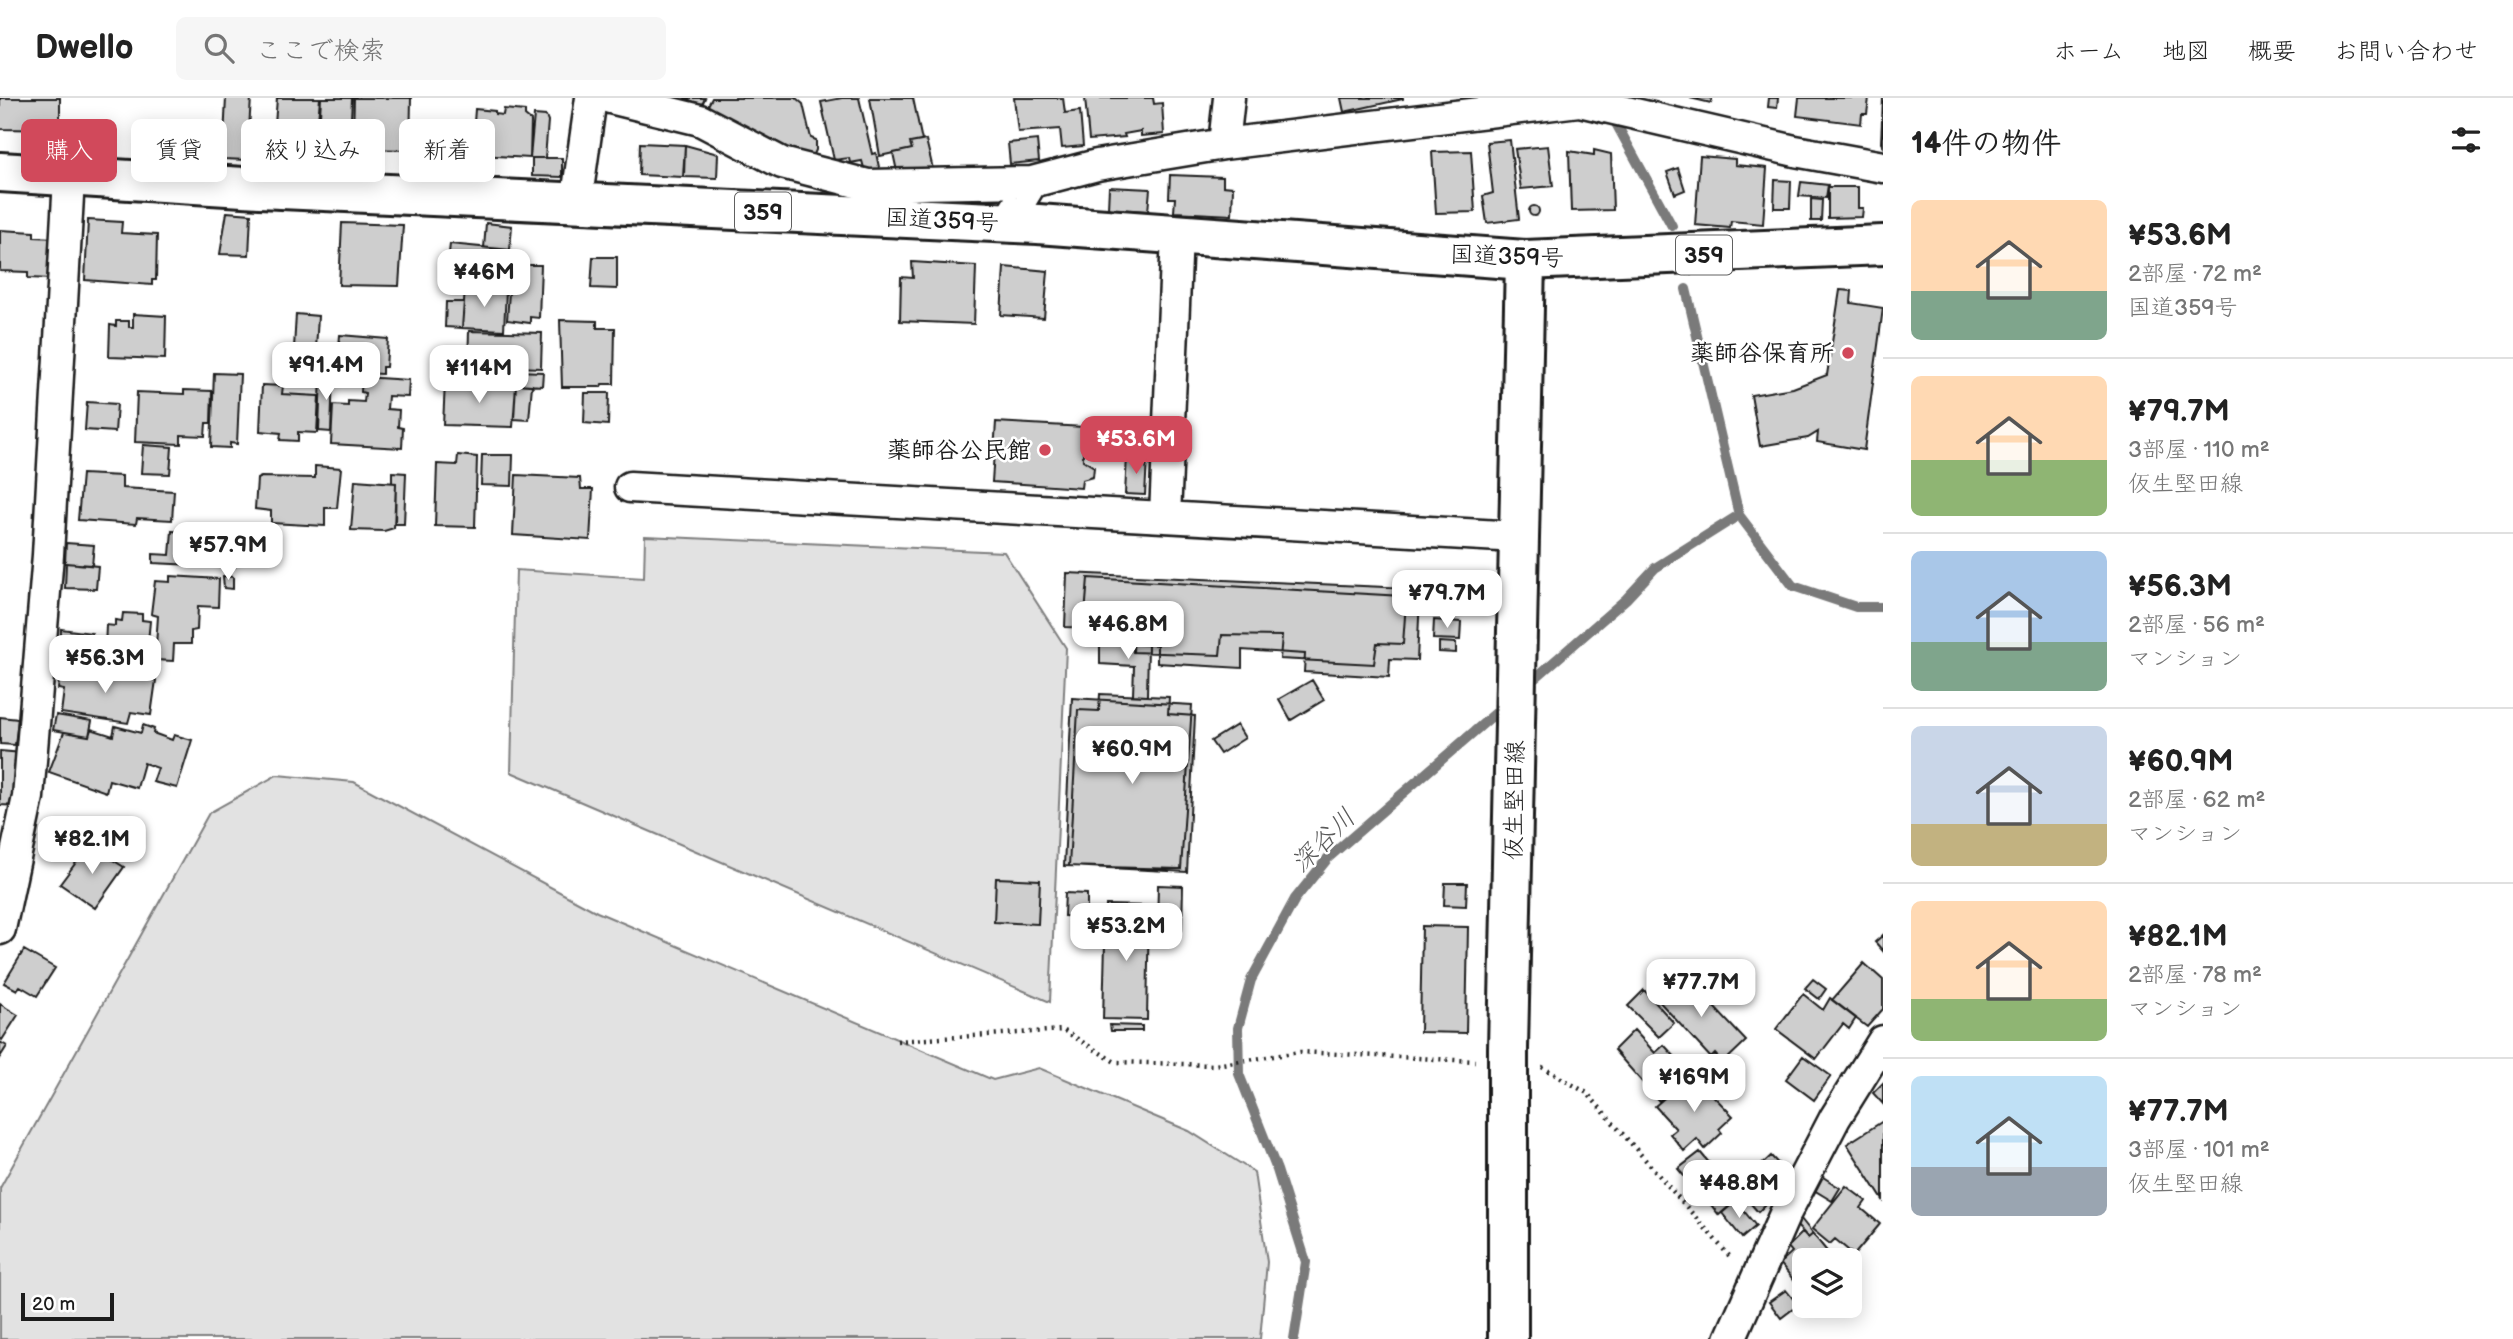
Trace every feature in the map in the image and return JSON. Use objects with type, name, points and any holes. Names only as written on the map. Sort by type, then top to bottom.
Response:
[{"type":"main road","name":"国道359号","points":[[0,172],[21,174]]},
{"type":"main road","name":"国道359号","points":[[117,180],[1007,223],[1525,260],[1714,255],[1883,245]]},
{"type":"main road","name":"仮生堅田線","points":[[1508,1339],[1508,1048],[1519,638],[1518,537],[1525,260]]},
{"type":"street","points":[[576,204],[591,98]]},
{"type":"street","points":[[610,98],[700,120],[782,163],[868,185],[1032,182],[1097,165],[1224,144],[1580,101],[1883,167]]},
{"type":"street","points":[[1224,144],[1229,98]]},
{"type":"street","points":[[0,929],[28,797],[48,555],[69,182]]},
{"type":"street","points":[[1007,223],[1032,182]]},
{"type":"street","points":[[1165,516],[1177,235]]},
{"type":"street","points":[[630,487],[1518,537]]},
{"type":"street","points":[[1730,1339],[1785,1214],[1835,1118],[1883,1041]]},
{"type":"path","points":[[897,1041],[1063,1030],[1115,1062],[1215,1065],[1300,1052],[1471,1063],[1508,1048],[1587,1093],[1755,1286]]},
{"type":"shaded area","points":[[645,536],[1004,552],[1066,648],[1050,1002],[511,772],[516,570],[644,578]]},
{"type":"shaded area","points":[[277,775],[354,782],[597,912],[993,1080],[1039,1068],[1189,1131],[1254,1172],[1267,1262],[1260,1339],[0,1339],[0,1188],[209,813]]},
{"type":"building","points":[[0,98],[60,98],[60,119],[21,119],[21,129],[0,129]]},
{"type":"building","points":[[226,98],[251,98],[250,119],[241,119],[241,160],[227,159]]},
{"type":"building","points":[[277,98],[320,98],[318,119],[275,119]]},
{"type":"building","points":[[321,98],[352,98],[351,119],[320,119]]},
{"type":"building","points":[[354,98],[411,98],[411,119],[399,119],[399,150],[385,150],[385,119],[353,119]]},
{"type":"building","points":[[684,98],[705,98],[702,105]]},
{"type":"building","points":[[712,98],[796,98],[803,104],[811,138],[816,140],[816,150],[811,161],[706,109]]},
{"type":"building","points":[[859,98],[872,154],[876,153],[880,172],[866,175],[862,161],[850,163],[849,158],[834,160],[821,102]]},
{"type":"building","points":[[870,98],[913,98],[922,141],[910,143],[912,149],[880,156]]},
{"type":"building","points":[[1014,98],[1063,98],[1065,113],[1080,111],[1083,146],[1062,148],[1060,129],[1018,132]]},
{"type":"building","points":[[1085,98],[1153,98],[1154,104],[1162,103],[1164,134],[1141,136],[1141,131],[1124,134],[1125,137],[1089,140]]},
{"type":"building","points":[[1341,98],[1403,98],[1403,99],[1344,112]]},
{"type":"building","points":[[1690,98],[1712,98],[1711,103]]},
{"type":"building","points":[[1769,98],[1778,98],[1777,108],[1768,107]]},
{"type":"building","points":[[1799,98],[1869,98],[1867,114],[1862,114],[1861,124],[1797,116]]},
{"type":"building","points":[[1883,98],[1883,146],[1881,143]]},
{"type":"building","points":[[475,109],[495,111],[495,114],[503,115],[504,109],[525,111],[525,116],[531,121],[530,158],[495,156],[495,119],[474,119]]},
{"type":"building","points":[[534,115],[546,116],[548,121],[545,158],[530,158]]},
{"type":"building","points":[[926,140],[934,173],[898,176],[893,153],[912,149],[910,143]]},
{"type":"building","points":[[1037,140],[1039,161],[1010,164],[1008,143]]},
{"type":"building","points":[[1510,140],[1519,219],[1487,223],[1483,196],[1493,193],[1487,142]]},
{"type":"building","points":[[640,143],[685,145],[683,177],[639,175]]},
{"type":"building","points":[[685,145],[718,154],[717,178],[684,177]]},
{"type":"building","points":[[1548,146],[1553,186],[1521,189],[1515,149]]},
{"type":"building","points":[[1594,150],[1611,154],[1613,210],[1571,211],[1569,151],[1594,155]]},
{"type":"building","points":[[1471,151],[1475,212],[1436,213],[1432,152]]},
{"type":"building","points":[[1700,156],[1735,159],[1735,165],[1767,168],[1763,224],[1731,221],[1730,228],[1695,225]]},
{"type":"building","points":[[532,158],[562,158],[562,177],[532,176]]},
{"type":"building","points":[[1678,168],[1685,190],[1675,194],[1667,172]]},
{"type":"building","points":[[1170,175],[1223,177],[1223,186],[1233,187],[1232,215],[1174,212],[1175,198],[1169,198]]},
{"type":"building","points":[[1775,180],[1791,181],[1790,208],[1774,208]]},
{"type":"building","points":[[1801,182],[1828,185],[1826,198],[1799,196]]},
{"type":"building","points":[[1109,187],[1150,189],[1148,211],[1108,209]]},
{"type":"building","points":[[1828,187],[1858,187],[1858,208],[1863,208],[1862,217],[1828,218]]},
{"type":"building","points":[[1811,199],[1822,200],[1821,221],[1811,221]]},
{"type":"building","points":[[1534,206],[1538,207],[1538,215],[1534,216],[1530,215],[1529,211],[1530,207]]},
{"type":"building","points":[[227,212],[251,214],[249,255],[220,254]]},
{"type":"building","points":[[88,220],[122,222],[121,233],[157,235],[156,280],[152,280],[152,285],[85,280]]},
{"type":"building","points":[[342,223],[403,225],[399,286],[339,285]]},
{"type":"building","points":[[486,223],[512,226],[510,250],[484,248]]},
{"type":"building","points":[[0,230],[34,232],[34,237],[55,238],[52,279],[28,278],[28,272],[0,271]]},
{"type":"building","points":[[450,244],[510,250],[508,277],[447,271]]},
{"type":"building","points":[[593,257],[617,257],[617,289],[591,288]]},
{"type":"building","points":[[912,262],[976,266],[974,324],[900,321],[901,277],[913,278]]},
{"type":"building","points":[[912,262],[976,266],[974,324],[900,321],[901,277],[913,278]]},
{"type":"building","points":[[511,265],[541,265],[539,318],[530,317],[530,323],[507,320]]},
{"type":"building","points":[[1004,267],[1048,271],[1044,318],[1001,315]]},
{"type":"building","points":[[465,288],[506,290],[504,330],[462,328]]},
{"type":"building","points":[[1840,290],[1852,291],[1851,303],[1883,308],[1864,450],[1817,442],[1818,432],[1808,438],[1760,446],[1751,395],[1793,388],[1827,375]]},
{"type":"building","points":[[446,302],[464,302],[462,328],[445,327]]},
{"type":"building","points":[[133,314],[166,316],[165,359],[109,357],[110,325],[116,326],[116,321],[129,321],[129,327],[133,327]]},
{"type":"building","points":[[296,314],[318,316],[315,366],[293,365]]},
{"type":"building","points":[[560,320],[597,321],[597,328],[615,328],[614,384],[602,384],[601,387],[562,387]]},
{"type":"building","points":[[469,331],[542,333],[541,368],[468,365]]},
{"type":"building","points":[[340,335],[388,339],[386,367],[382,367],[382,374],[337,371]]},
{"type":"building","points":[[517,371],[543,372],[542,386],[516,384]]},
{"type":"building","points":[[214,373],[240,374],[237,444],[230,443],[230,448],[211,447]]},
{"type":"building","points":[[321,373],[333,373],[331,432],[319,431]]},
{"type":"building","points":[[362,377],[409,380],[408,397],[388,396],[387,409],[399,410],[398,427],[403,428],[402,448],[331,444],[333,405],[348,406],[348,401],[364,402],[365,393],[361,392]]},
{"type":"building","points":[[445,382],[516,385],[513,427],[443,425]]},
{"type":"building","points":[[516,384],[532,385],[529,420],[514,419]]},
{"type":"building","points":[[262,385],[283,386],[282,394],[319,396],[317,433],[298,432],[298,441],[280,440],[281,433],[260,431]]},
{"type":"building","points":[[184,390],[212,391],[211,423],[206,423],[205,436],[181,435],[181,444],[135,442],[137,392],[184,394]]},
{"type":"building","points":[[585,393],[609,393],[608,425],[584,423]]},
{"type":"building","points":[[87,402],[117,404],[115,432],[85,430]]},
{"type":"building","points":[[996,422],[1084,427],[1083,460],[1094,467],[1093,477],[1082,480],[1081,488],[992,482]]},
{"type":"building","points":[[143,445],[172,447],[170,474],[141,473]]},
{"type":"building","points":[[458,455],[477,457],[475,527],[435,526],[437,464],[457,465]]},
{"type":"building","points":[[482,455],[513,455],[512,486],[481,485]]},
{"type":"building","points":[[1127,456],[1147,458],[1145,495],[1125,494]]},
{"type":"building","points":[[315,466],[341,468],[337,508],[325,508],[325,526],[271,523],[271,511],[255,509],[257,479],[315,478]]},
{"type":"building","points":[[392,472],[406,473],[404,524],[395,524],[396,483],[392,483]]},
{"type":"building","points":[[82,474],[122,476],[122,488],[174,491],[172,520],[137,518],[136,524],[78,520]]},
{"type":"building","points":[[516,475],[580,478],[581,489],[593,489],[590,540],[513,535]]},
{"type":"building","points":[[355,480],[396,483],[394,528],[384,531],[351,530]]},
{"type":"building","points":[[172,531],[229,534],[228,554],[236,554],[235,567],[153,563],[153,554],[170,555]]},
{"type":"building","points":[[66,543],[94,545],[92,565],[65,563]]},
{"type":"building","points":[[66,563],[98,566],[96,589],[65,588]]},
{"type":"building","points":[[1067,573],[1407,588],[1403,644],[1377,643],[1374,664],[1280,659],[1282,636],[1222,635],[1220,655],[1133,652],[1134,629],[1065,627]]},
{"type":"building","points":[[170,576],[219,579],[218,607],[198,606],[197,630],[191,631],[191,644],[174,644],[173,661],[155,660],[158,616],[151,614],[155,581],[170,582]]},
{"type":"building","points":[[223,576],[233,577],[233,589],[224,588]]},
{"type":"building","points":[[1438,576],[1463,577],[1463,590],[1438,589]]},
{"type":"building","points":[[1088,578],[1420,597],[1417,660],[1390,659],[1389,677],[1304,672],[1305,654],[1242,650],[1242,668],[1157,663],[1157,645],[1083,639]]},
{"type":"building","points":[[1445,608],[1454,609],[1454,618],[1445,618]]},
{"type":"building","points":[[123,613],[142,614],[142,620],[150,621],[147,652],[105,649],[106,625],[115,626],[115,620],[122,621]]},
{"type":"building","points":[[1434,620],[1461,622],[1460,640],[1433,639]]},
{"type":"building","points":[[61,629],[92,633],[91,655],[60,655]]},
{"type":"building","points":[[1100,641],[1148,645],[1147,696],[1133,695],[1134,666],[1100,664]]},
{"type":"building","points":[[1439,642],[1456,643],[1456,653],[1439,652]]},
{"type":"building","points":[[61,666],[85,670],[84,676],[93,678],[95,670],[156,680],[151,715],[131,712],[128,723],[61,713],[64,690],[58,689]]},
{"type":"building","points":[[1312,680],[1324,700],[1291,720],[1279,699]]},
{"type":"building","points":[[1100,694],[1169,697],[1168,714],[1195,716],[1187,872],[1069,866],[1078,710],[1099,711]]},
{"type":"building","points":[[1072,698],[1192,705],[1181,869],[1064,866]]},
{"type":"building","points":[[56,715],[92,721],[89,736],[53,730]]},
{"type":"building","points":[[0,717],[18,719],[15,745],[0,744]]},
{"type":"building","points":[[143,725],[154,729],[153,733],[172,740],[174,735],[192,740],[177,788],[153,782],[158,768],[144,763],[137,788],[109,780],[106,792],[49,772],[64,732],[89,736],[91,729],[113,736],[115,726],[141,733]]},
{"type":"building","points":[[1237,725],[1245,738],[1220,754],[1211,741]]},
{"type":"building","points":[[0,751],[22,753],[19,806],[0,805]]},
{"type":"building","points":[[89,845],[124,867],[95,908],[60,884]]},
{"type":"building","points":[[996,878],[1040,880],[1038,924],[994,922]]},
{"type":"building","points":[[1445,883],[1467,883],[1466,906],[1444,905]]},
{"type":"building","points":[[1158,885],[1183,886],[1182,930],[1157,929]]},
{"type":"building","points":[[1065,893],[1087,894],[1087,917],[1064,916]]},
{"type":"building","points":[[1106,905],[1149,906],[1147,1020],[1103,1019]]},
{"type":"building","points":[[1422,926],[1468,927],[1466,1033],[1420,1032]]},
{"type":"building","points":[[1883,935],[1883,951],[1875,942]]},
{"type":"building","points":[[24,950],[55,968],[37,996],[20,986],[17,990],[4,983]]},
{"type":"building","points":[[1864,963],[1883,980],[1883,1009],[1867,1027],[1832,1000]]},
{"type":"building","points":[[1682,973],[1746,1041],[1723,1063],[1715,1054],[1711,1058],[1656,998]]},
{"type":"building","points":[[1813,979],[1826,989],[1819,999],[1805,988]]},
{"type":"building","points":[[1644,990],[1674,1023],[1659,1037],[1628,1006]]},
{"type":"building","points":[[1803,994],[1823,1010],[1830,998],[1856,1018],[1849,1029],[1843,1024],[1816,1059],[1776,1029]]},
{"type":"building","points":[[0,1004],[18,1015],[2,1040],[0,1038]]},
{"type":"building","points":[[1110,1025],[1142,1026],[1142,1031],[1111,1031]]},
{"type":"building","points":[[1634,1030],[1655,1053],[1664,1045],[1690,1073],[1659,1101],[1614,1050]]},
{"type":"building","points":[[0,1042],[7,1046],[0,1057]]},
{"type":"building","points":[[1803,1056],[1831,1076],[1814,1100],[1786,1079]]},
{"type":"building","points":[[1692,1074],[1733,1116],[1719,1129],[1722,1133],[1705,1149],[1697,1139],[1684,1151],[1670,1134],[1676,1129],[1655,1106]]},
{"type":"building","points":[[1883,1083],[1883,1104],[1873,1093]]},
{"type":"building","points":[[1883,1121],[1883,1200],[1847,1144]]},
{"type":"building","points":[[1883,1121],[1883,1200],[1847,1144]]},
{"type":"building","points":[[1700,1152],[1716,1171],[1695,1189],[1678,1169]]},
{"type":"building","points":[[1771,1156],[1786,1172],[1771,1186],[1756,1170]]},
{"type":"building","points":[[1716,1171],[1739,1198],[1719,1215],[1697,1187]]},
{"type":"building","points":[[1820,1175],[1840,1188],[1832,1201],[1814,1190]]},
{"type":"building","points":[[1760,1181],[1774,1196],[1758,1212],[1744,1196]]},
{"type":"building","points":[[1846,1186],[1866,1201],[1861,1208],[1880,1224],[1860,1248],[1846,1248],[1835,1239],[1830,1244],[1812,1229]]},
{"type":"building","points":[[1736,1201],[1756,1226],[1742,1238],[1722,1213]]},
{"type":"building","points":[[1801,1219],[1813,1234],[1808,1238],[1796,1225]]},
{"type":"building","points":[[1803,1232],[1808,1238],[1813,1234],[1824,1248],[1792,1248],[1792,1252],[1788,1247]]},
{"type":"building","points":[[1792,1252],[1792,1278],[1780,1263]]},
{"type":"building","points":[[1786,1290],[1792,1298],[1792,1310],[1781,1318],[1769,1302]]},
{"type":"waterway","points":[[1612,116],[1672,226]]},
{"type":"waterway","points":[[1686,289],[1739,515],[1793,586],[1856,607],[1883,607]]},
{"type":"waterway","name":"深谷川","points":[[1525,687],[1626,599],[1655,568],[1739,515]]},
{"type":"waterway","name":"深谷川","points":[[1294,1339],[1306,1262],[1277,1170],[1239,1074],[1238,1028],[1251,980],[1295,899],[1328,858],[1506,704]]},
{"type":"place","name":"薬師谷保育所","points":[[1848,353]]},
{"type":"place","name":"薬師谷公民館","points":[[1045,450]]}]
